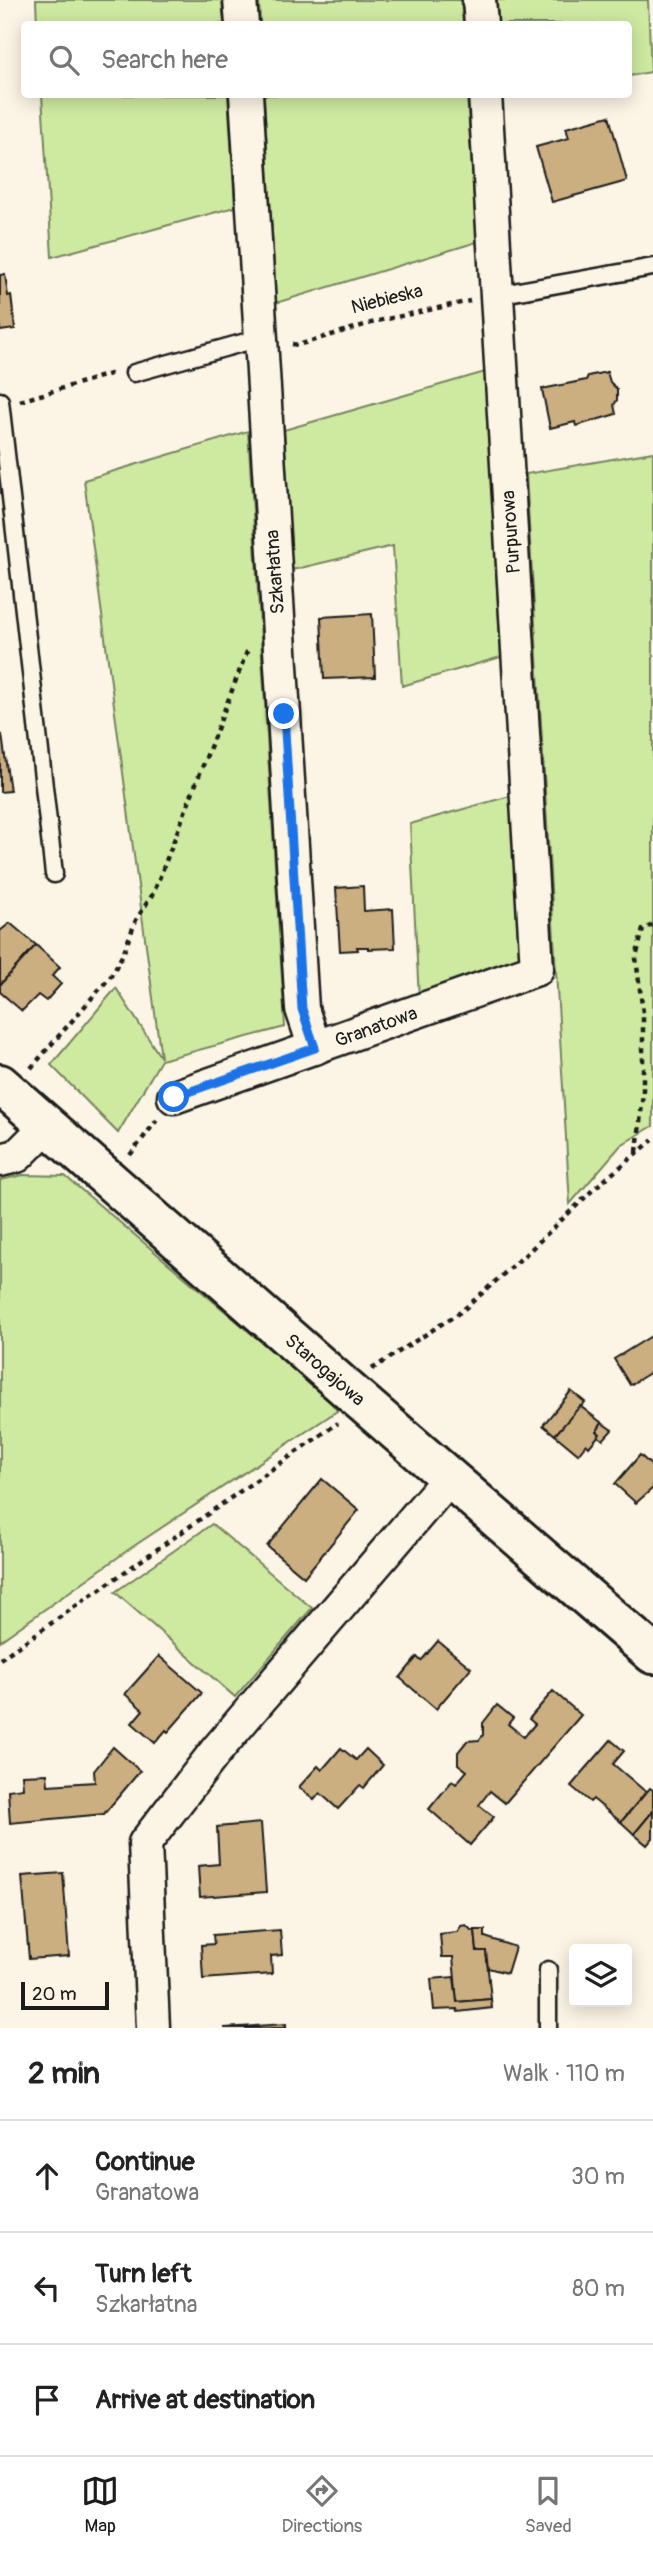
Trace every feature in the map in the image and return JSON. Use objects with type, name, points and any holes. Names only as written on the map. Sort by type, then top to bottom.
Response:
[{"type":"street","points":[[240,0],[242,21]]},
{"type":"street","points":[[479,0],[481,21]]},
{"type":"street","name":"Szkarłatna","points":[[246,98],[302,1009],[315,1048]]},
{"type":"street","name":"Purpurowa","points":[[485,98],[537,969]]},
{"type":"street","name":"Granatowa","points":[[174,1097],[537,969]]},
{"type":"street","name":"Starogajowa","points":[[4,1087],[109,1180],[344,1406],[449,1478],[653,1654]]},
{"type":"street","points":[[0,1160],[17,1156],[47,1126]]},
{"type":"street","points":[[153,2028],[145,1843],[232,1731],[449,1478]]},
{"type":"lane","points":[[497,295],[653,267]]},
{"type":"lane","points":[[134,373],[260,338]]},
{"type":"lane","points":[[8,402],[54,874]]},
{"type":"lane","points":[[548,1969],[548,2028]]},
{"type":"path","name":"Niebieska","points":[[260,338],[298,345],[378,321],[497,295]]},
{"type":"path","points":[[8,402],[123,370],[134,373]]},
{"type":"path","points":[[4,1087],[42,1057],[111,976],[124,954],[136,920],[153,892],[250,643]]},
{"type":"path","points":[[637,1152],[643,1093],[643,1026],[636,958],[643,929],[653,925]]},
{"type":"path","points":[[109,1180],[174,1097]]},
{"type":"path","points":[[0,1659],[344,1406],[362,1376],[462,1311],[653,1140]]},
{"type":"green space","points":[[36,0],[222,0],[224,21],[37,21]]},
{"type":"green space","points":[[259,0],[461,0],[463,21],[260,21]]},
{"type":"green space","points":[[497,0],[648,0],[651,72],[632,75],[632,21],[498,21]]},
{"type":"green space","points":[[42,98],[228,98],[235,207],[52,257]]},
{"type":"green space","points":[[264,98],[467,98],[477,242],[276,303]]},
{"type":"green space","points":[[485,372],[501,657],[402,686],[393,546],[292,570],[284,430]]},
{"type":"green space","points":[[248,431],[285,1027],[161,1060],[118,1133],[51,1065],[116,988],[161,1058],[84,480]]},
{"type":"green space","points":[[653,452],[653,1126],[621,1145],[570,1204],[526,474]]},
{"type":"green space","points":[[510,796],[520,961],[419,999],[410,824]]},
{"type":"green space","points":[[23,1175],[65,1176],[330,1400],[337,1411],[131,1548],[0,1641],[0,1180]]},
{"type":"green space","points":[[212,1524],[312,1608],[235,1697],[115,1592]]},
{"type":"building","points":[[609,116],[627,181],[552,202],[536,147],[569,138],[566,128]]},
{"type":"building","points":[[5,274],[8,296],[11,295],[15,329],[0,331],[0,275]]},
{"type":"building","points":[[607,372],[610,382],[617,389],[614,405],[616,414],[576,426],[575,422],[550,428],[542,389],[586,380],[588,376]]},
{"type":"building","points":[[372,614],[375,677],[324,679],[321,617]]},
{"type":"building","points":[[2,735],[10,791],[0,792],[0,736]]},
{"type":"building","points":[[363,886],[364,911],[393,909],[395,948],[357,947],[358,950],[340,951],[336,888]]},
{"type":"building","points":[[10,923],[36,945],[0,985],[0,931]]},
{"type":"building","points":[[36,945],[60,967],[52,976],[61,984],[46,1001],[38,995],[22,1011],[0,992],[0,985]]},
{"type":"building","points":[[653,1335],[653,1371],[630,1385],[614,1359]]},
{"type":"building","points":[[571,1391],[585,1402],[555,1435],[543,1425]]},
{"type":"building","points":[[580,1406],[602,1423],[597,1431],[600,1434],[589,1447],[586,1444],[578,1454],[555,1435]]},
{"type":"building","points":[[602,1423],[612,1430],[603,1440],[597,1431]]},
{"type":"building","points":[[640,1455],[653,1467],[653,1488],[636,1503],[615,1484]]},
{"type":"building","points":[[322,1479],[359,1510],[304,1577],[267,1546]]},
{"type":"building","points":[[438,1641],[471,1668],[436,1709],[400,1678],[417,1657],[421,1661]]},
{"type":"building","points":[[159,1656],[202,1693],[155,1743],[132,1723],[143,1710],[125,1694]]},
{"type":"building","points":[[553,1691],[581,1715],[505,1803],[490,1791],[479,1805],[494,1817],[470,1845],[429,1809],[452,1781],[456,1784],[467,1771],[458,1764],[458,1752],[467,1741],[479,1740],[483,1735],[483,1723],[497,1705],[513,1718],[508,1724],[524,1737],[535,1724],[529,1719]]},
{"type":"building","points":[[611,1740],[624,1751],[613,1764],[646,1792],[621,1822],[593,1799],[590,1802],[571,1786]]},
{"type":"building","points":[[113,1747],[140,1771],[104,1814],[10,1823],[8,1790],[23,1788],[22,1775],[47,1774],[48,1785],[95,1782],[94,1771]]},
{"type":"building","points":[[341,1748],[356,1760],[366,1749],[383,1765],[364,1788],[360,1785],[338,1809],[320,1793],[314,1800],[299,1787],[318,1766],[322,1770]]},
{"type":"building","points":[[650,1788],[653,1790],[653,1811],[634,1834],[621,1822]]},
{"type":"building","points":[[653,1811],[653,1838],[647,1845],[634,1834]]},
{"type":"building","points":[[261,1823],[266,1892],[200,1897],[198,1866],[219,1864],[217,1827]]},
{"type":"building","points":[[63,1873],[69,1956],[29,1959],[22,1876]]},
{"type":"building","points":[[466,1925],[472,1931],[475,1930],[477,1951],[486,1951],[491,1999],[457,2002],[453,1957],[442,1957],[440,1934],[457,1932],[461,1926]]},
{"type":"building","points":[[280,1930],[282,1955],[271,1956],[272,1974],[203,1979],[201,1945],[214,1944],[213,1935]]},
{"type":"building","points":[[475,1930],[485,1930],[485,1937],[515,1947],[507,1973],[488,1968],[486,1951],[477,1951]]},
{"type":"building","points":[[454,1977],[457,2002],[491,1999],[492,2008],[458,2012],[457,2009],[434,2010],[431,1979]]},
{"type":"building","points":[[286,2024],[286,2028],[224,2028]]},
{"type":"route","points":[[174,1097],[315,1048],[302,1009],[284,714]]}]
